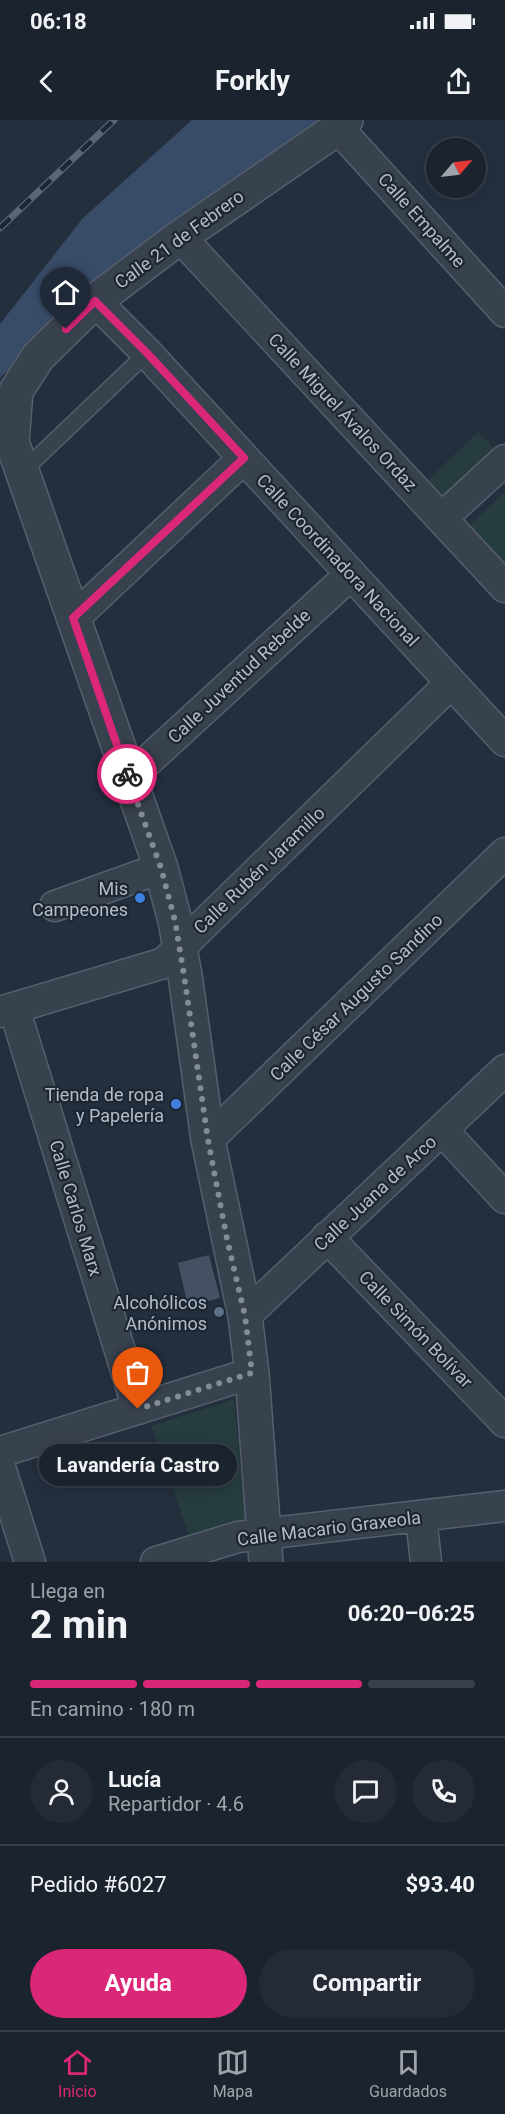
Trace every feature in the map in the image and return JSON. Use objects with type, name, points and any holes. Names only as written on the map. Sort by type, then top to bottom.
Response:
[{"type":"street","name":"Calle 21 de Febrero","points":[[264,1547],[252,1373],[245,1316],[208,1140],[175,921],[161,868],[12,442],[16,391],[38,357],[95,301],[180,237],[342,124]]},
{"type":"street","name":"Calle Empalme","points":[[342,124],[505,312]]},
{"type":"street","name":"Calle Miguel Ávalos Ordaz","points":[[180,237],[505,587]]},
{"type":"street","name":"Calle Coordinadora Nacional","points":[[95,301],[147,353],[505,741]]},
{"type":"street","points":[[73,618],[244,458]]},
{"type":"street","points":[[441,518],[505,460]]},
{"type":"street","name":"Calle Juventud Rebelde","points":[[128,779],[351,574]]},
{"type":"street","name":"Calle Rubén Jaramillo","points":[[7,1010],[164,963],[451,683]]},
{"type":"street","name":"Calle César Augusto Sandino","points":[[208,1140],[505,854]]},
{"type":"street","points":[[55,906],[161,868]]},
{"type":"street","name":"Calle Carlos Marx","points":[[7,1010],[138,1409]]},
{"type":"street","name":"Calle Juana de Arco","points":[[245,1316],[505,1070]]},
{"type":"street","points":[[441,1131],[505,1198]]},
{"type":"street","name":"Calle Simón Bolívar","points":[[327,1237],[505,1422]]},
{"type":"street","points":[[0,1452],[252,1373]]},
{"type":"street","points":[[0,1467],[30,1562]]},
{"type":"street","name":"Calle Macario Graxeola","points":[[156,1562],[238,1537],[264,1547],[421,1517],[505,1506]]},
{"type":"street","points":[[421,1517],[426,1562]]},
{"type":"lane","points":[[22,472],[147,353]]},
{"type":"green space","points":[[478,432],[502,457],[451,504],[428,480]]},
{"type":"green space","points":[[505,491],[505,568],[468,527]]},
{"type":"green space","points":[[234,1399],[247,1528],[192,1544],[151,1426]]},
{"type":"water","points":[[192,120],[322,120],[60,320],[0,378],[0,324],[83,218]]},
{"type":"building","points":[[209,1255],[220,1298],[188,1306],[178,1263]]},
{"type":"railway","points":[[0,228],[114,120]]},
{"type":"way so far","points":[[127,774],[161,868],[175,921],[208,1140],[245,1316],[252,1373],[138,1409]]},
{"type":"place","name":"Mis Campeones","points":[[140,898]]},
{"type":"place","name":"Tienda de ropa y Papelería","points":[[176,1104]]},
{"type":"place","name":"Alcohólicos Anónimos","points":[[219,1312]]},
{"type":"place","name":"Lavandería Castro","points":[[138,1409]]},
{"type":"route","points":[[66,329],[95,301],[147,353],[244,458],[73,618],[127,774]]}]
